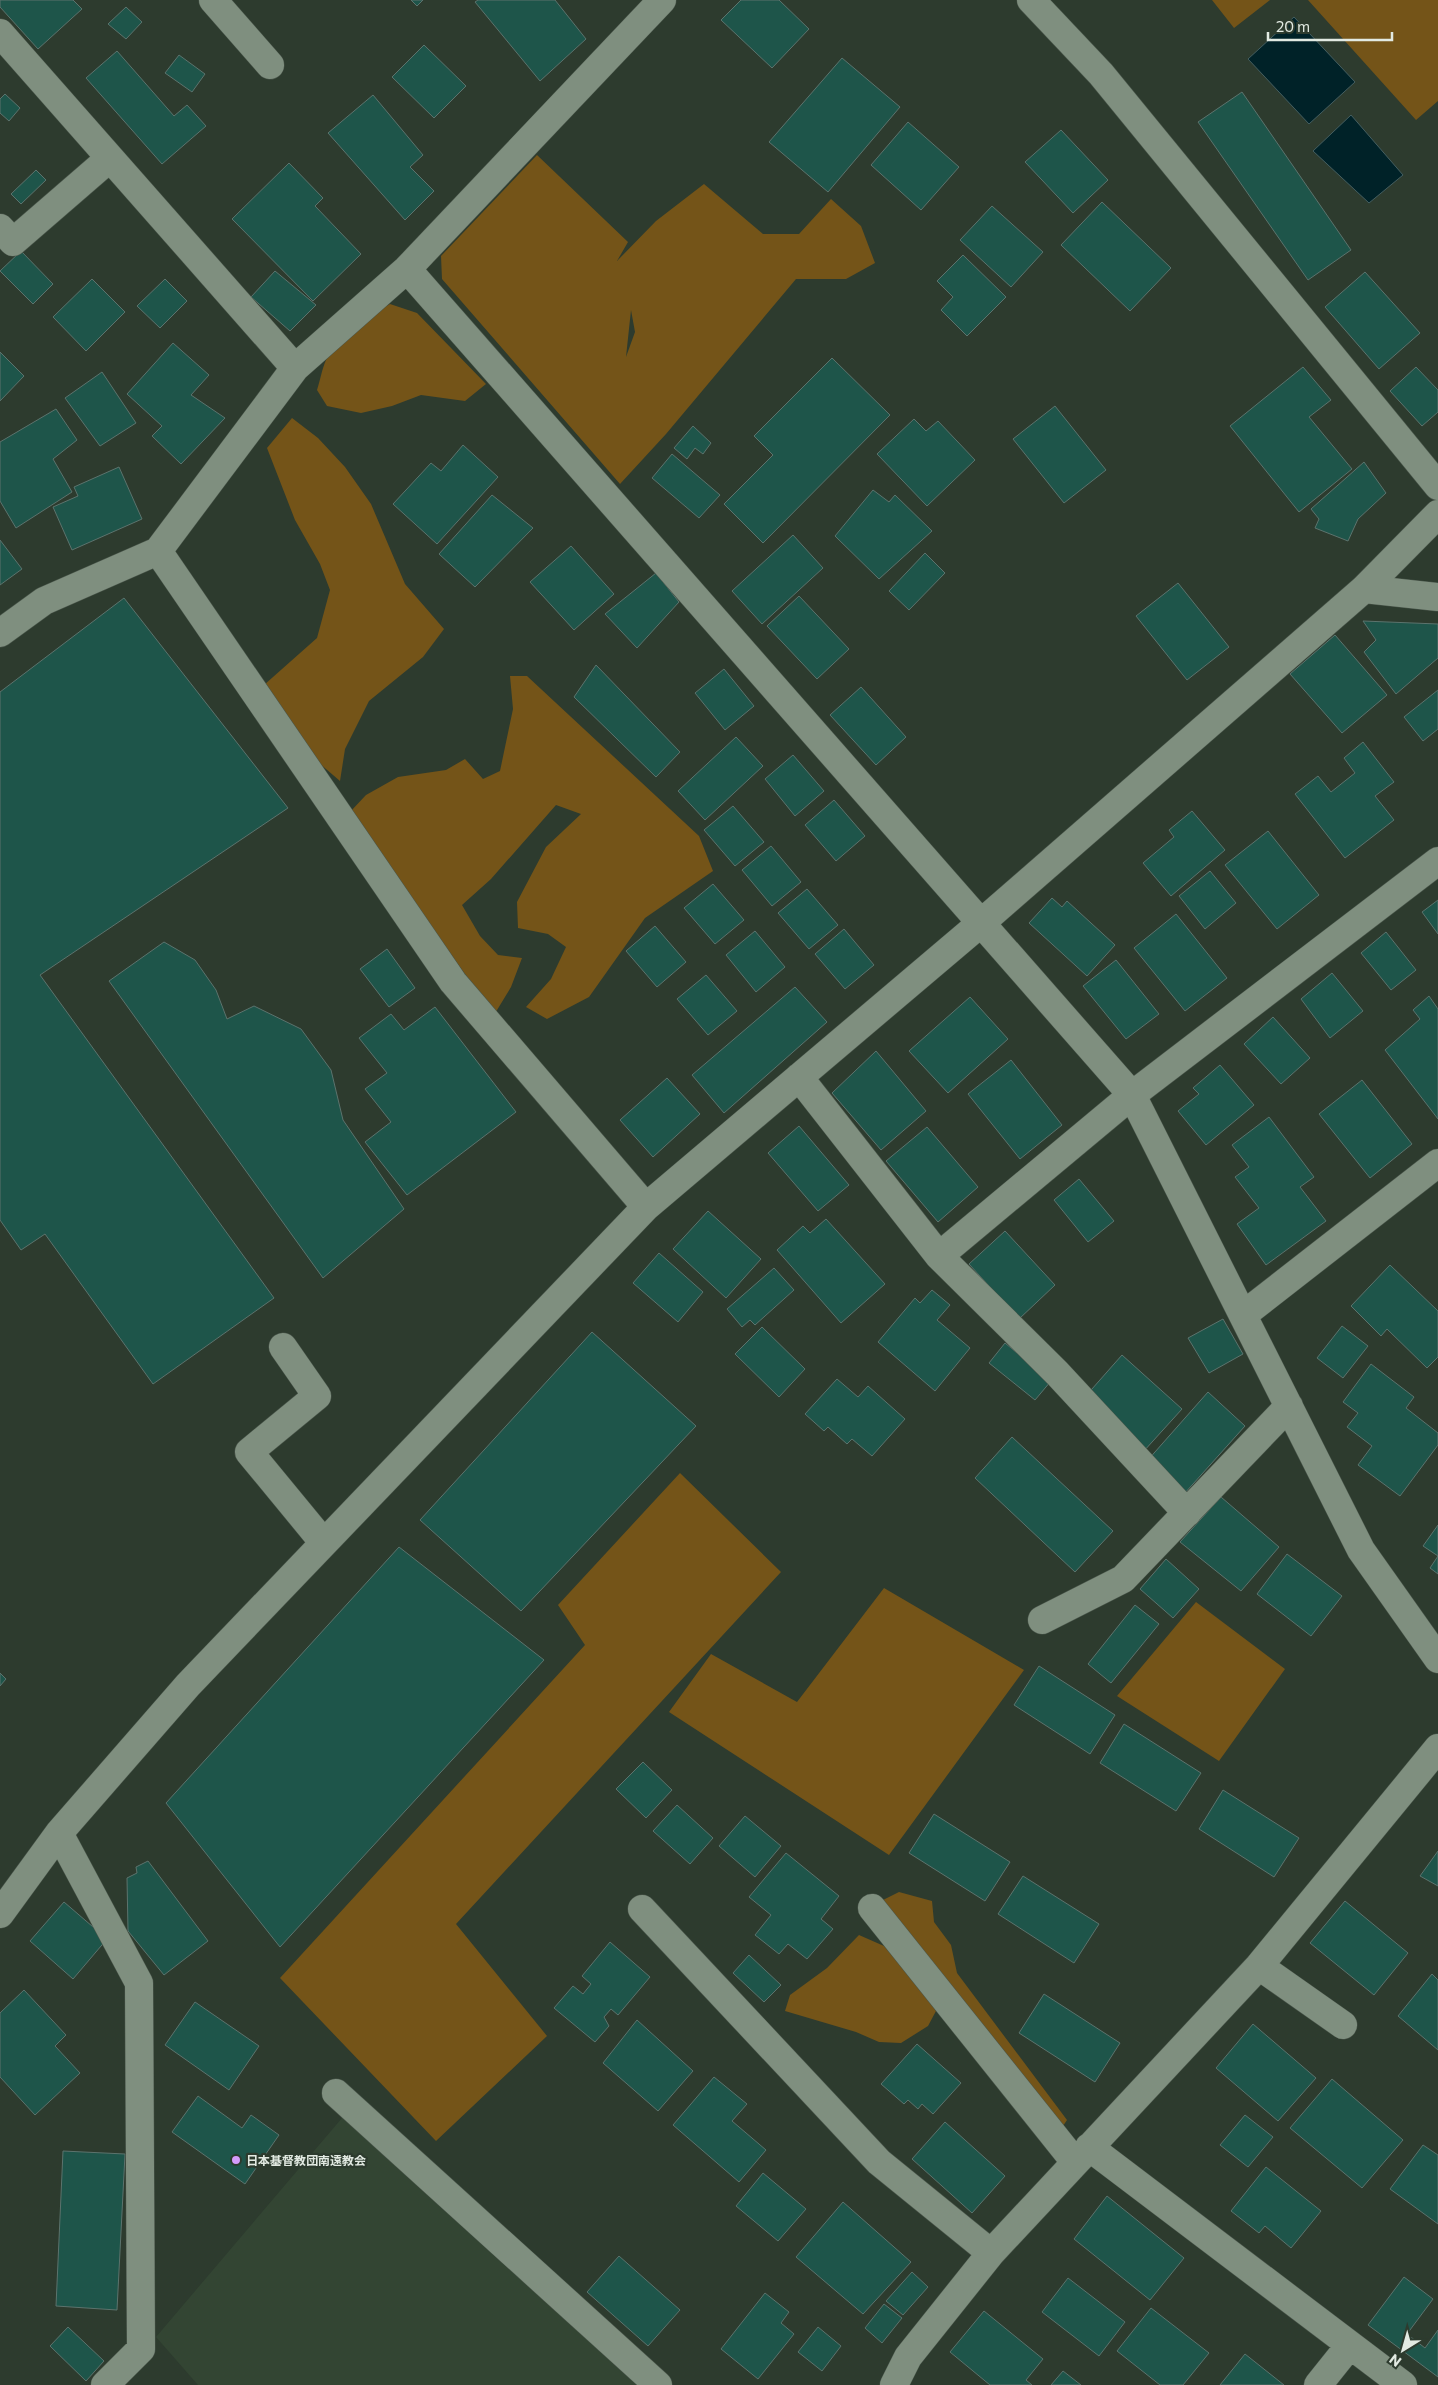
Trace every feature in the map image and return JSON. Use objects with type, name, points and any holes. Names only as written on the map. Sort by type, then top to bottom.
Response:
[{"type":"street","points":[[213,0],[270,65]]},
{"type":"street","points":[[0,633],[44,601],[158,552],[295,368],[406,269],[662,0]]},
{"type":"street","points":[[1031,0],[1101,74],[1438,486]]},
{"type":"street","points":[[0,33],[295,368]]},
{"type":"street","points":[[0,228],[13,242],[110,158]]},
{"type":"street","points":[[406,269],[1132,1095],[1361,1550],[1438,1659]]},
{"type":"street","points":[[0,1914],[59,1834],[188,1685],[646,1207],[981,923],[1364,589],[1438,514]]},
{"type":"street","points":[[158,552],[454,982],[646,1207]]},
{"type":"street","points":[[1364,589],[1438,597]]},
{"type":"street","points":[[939,1256],[1132,1095],[1438,861]]},
{"type":"street","points":[[799,1077],[939,1256],[1057,1373],[1187,1513]]},
{"type":"street","points":[[1243,1315],[1438,1163]]},
{"type":"street","points":[[283,1348],[316,1396],[249,1452],[324,1543]]},
{"type":"street","points":[[1042,1620],[1123,1579],[1289,1406]]},
{"type":"street","points":[[894,2385],[908,2357],[991,2253],[1259,1966],[1438,1748]]},
{"type":"street","points":[[59,1834],[139,1983],[140,2349],[106,2385]]},
{"type":"street","points":[[872,1908],[1082,2154],[1350,2345],[1403,2385]]},
{"type":"street","points":[[642,1909],[879,2162],[991,2253]]},
{"type":"street","points":[[1259,1966],[1343,2025]]},
{"type":"street","points":[[336,2093],[658,2385]]},
{"type":"street","points":[[1318,2385],[1350,2345]]},
{"type":"shaded area","points":[[1212,0],[1270,0],[1234,28]]},
{"type":"shaded area","points":[[1308,0],[1438,0],[1438,101],[1416,120]]},
{"type":"shaded area","points":[[537,155],[628,242],[617,261],[656,221],[704,184],[763,234],[799,234],[831,199],[861,226],[875,263],[846,279],[796,279],[666,434],[620,484],[442,279],[441,256]],"holes":[[[631,310],[635,332],[626,357]]]},
{"type":"shaded area","points":[[390,304],[417,313],[486,384],[465,401],[421,395],[392,406],[361,413],[327,406],[317,390],[326,360],[354,328]]},
{"type":"shaded area","points":[[292,418],[318,438],[345,467],[371,504],[405,584],[444,629],[423,657],[369,701],[345,749],[340,781],[298,745],[264,685],[317,638],[330,590],[320,564],[295,520],[267,448]]},
{"type":"shaded area","points":[[510,676],[527,676],[699,836],[713,871],[645,918],[589,997],[547,1019],[526,1007],[551,979],[566,947],[548,934],[518,928],[517,902],[546,847],[581,814],[556,805],[491,879],[462,905],[480,936],[498,955],[522,958],[511,987],[494,1015],[350,812],[366,795],[398,777],[446,770],[465,759],[483,779],[500,771],[513,709]]},
{"type":"shaded area","points":[[680,1473],[781,1572],[456,1924],[547,2036],[436,2141],[280,1978],[585,1645],[558,1605]]},
{"type":"shaded area","points":[[884,1588],[1024,1670],[889,1855],[669,1712],[711,1654],[797,1702]]},
{"type":"shaded area","points":[[1196,1602],[1285,1669],[1219,1761],[1117,1696]]},
{"type":"shaded area","points":[[899,1892],[932,1901],[934,1922],[951,1945],[957,1973],[1067,2120],[1059,2132],[881,1901]]},
{"type":"shaded area","points":[[859,1935],[884,1946],[927,1995],[936,2011],[928,2026],[901,2043],[879,2042],[856,2032],[785,2011],[790,1995],[827,1968]]},
{"type":"shaded area","points":[[359,2098],[647,2385],[198,2385],[156,2337]]},
{"type":"water","points":[[1294,17],[1355,82],[1309,124],[1248,59]]},
{"type":"water","points":[[1351,115],[1403,175],[1369,203],[1313,151]]},
{"type":"building","points":[[0,0],[73,0],[82,9],[38,49],[0,7]]},
{"type":"building","points":[[411,0],[423,0],[417,6]]},
{"type":"building","points":[[478,0],[555,0],[586,39],[540,81],[475,2]]},
{"type":"building","points":[[741,0],[779,0],[809,29],[772,68],[721,20]]},
{"type":"building","points":[[126,7],[142,22],[126,39],[108,24]]},
{"type":"building","points":[[424,45],[466,86],[434,118],[392,77]]},
{"type":"building","points":[[117,51],[174,116],[187,105],[206,126],[162,164],[86,78]]},
{"type":"building","points":[[179,55],[205,74],[192,92],[165,73]]},
{"type":"building","points":[[842,58],[900,107],[828,192],[769,142]]},
{"type":"building","points":[[1242,92],[1351,250],[1308,280],[1198,122]]},
{"type":"building","points":[[5,94],[20,108],[9,121],[0,113],[0,99]]},
{"type":"building","points":[[373,95],[423,155],[410,167],[434,191],[405,220],[328,133]]},
{"type":"building","points":[[908,122],[959,167],[921,210],[871,165]]},
{"type":"building","points":[[1061,130],[1108,180],[1073,213],[1025,162]]},
{"type":"building","points":[[289,163],[323,198],[315,206],[361,254],[313,301],[232,219]]},
{"type":"building","points":[[36,170],[46,180],[21,204],[11,194]]},
{"type":"building","points":[[1102,202],[1171,268],[1130,311],[1061,245]]},
{"type":"building","points":[[992,206],[1043,252],[1011,287],[960,240]]},
{"type":"building","points":[[21,251],[53,284],[33,304],[0,271]]},
{"type":"building","points":[[963,255],[1006,297],[967,336],[941,310],[953,297],[937,281]]},
{"type":"building","points":[[275,271],[316,305],[290,331],[251,297]]},
{"type":"building","points":[[1365,272],[1420,333],[1379,369],[1325,307]]},
{"type":"building","points":[[92,279],[125,312],[86,351],[53,317]]},
{"type":"building","points":[[165,279],[187,301],[160,328],[137,306]]},
{"type":"building","points":[[173,343],[209,375],[191,395],[225,418],[181,464],[152,436],[162,426],[127,394]]},
{"type":"building","points":[[0,352],[24,376],[0,401]]},
{"type":"building","points":[[832,358],[890,415],[763,543],[724,504],[773,455],[754,436]]},
{"type":"building","points":[[1303,367],[1331,400],[1309,417],[1352,469],[1299,512],[1230,426]]},
{"type":"building","points":[[1416,367],[1438,390],[1438,412],[1422,426],[1390,391]]},
{"type":"building","points":[[102,372],[136,423],[100,446],[65,398]]},
{"type":"building","points":[[1055,406],[1106,470],[1064,503],[1013,439]]},
{"type":"building","points":[[56,409],[77,440],[53,459],[72,492],[16,528],[0,501],[0,442]]},
{"type":"building","points":[[914,419],[926,431],[938,421],[975,460],[927,506],[877,454]]},
{"type":"building","points":[[693,426],[711,443],[703,454],[695,448],[687,459],[674,448]]},
{"type":"building","points":[[463,445],[498,477],[437,544],[393,504],[431,463],[441,471]]},
{"type":"building","points":[[672,454],[720,495],[699,518],[652,478]]},
{"type":"building","points":[[1364,462],[1386,493],[1358,519],[1348,541],[1315,528],[1319,519],[1311,509]]},
{"type":"building","points":[[119,467],[142,519],[72,550],[53,507],[78,496],[74,487]]},
{"type":"building","points":[[873,490],[889,502],[895,495],[932,531],[879,579],[835,536]]},
{"type":"building","points":[[492,495],[533,528],[475,587],[439,554]]},
{"type":"building","points":[[793,535],[823,568],[762,624],[732,591]]},
{"type":"building","points":[[0,540],[22,569],[0,585]]},
{"type":"building","points":[[571,546],[614,594],[574,630],[530,582]]},
{"type":"building","points":[[925,553],[945,573],[909,610],[889,591]]},
{"type":"building","points":[[656,573],[679,602],[637,648],[605,614]]},
{"type":"building","points":[[1178,583],[1229,647],[1187,680],[1136,616]]},
{"type":"building","points":[[799,596],[849,649],[817,679],[767,626]]},
{"type":"building","points":[[124,598],[288,808],[40,975],[274,1298],[153,1384],[45,1234],[21,1250],[0,1220],[0,692]]},
{"type":"building","points":[[1363,621],[1438,624],[1438,658],[1396,694],[1364,652],[1376,640]]},
{"type":"building","points":[[1335,635],[1387,695],[1342,733],[1290,674]]},
{"type":"building","points":[[596,665],[680,752],[656,777],[574,697]]},
{"type":"building","points":[[724,669],[754,706],[725,730],[695,693]]},
{"type":"building","points":[[861,687],[906,737],[876,765],[830,715]]},
{"type":"building","points":[[1438,690],[1438,729],[1423,741],[1404,717]]},
{"type":"building","points":[[736,737],[763,766],[705,820],[678,791]]},
{"type":"building","points":[[1363,742],[1394,782],[1375,796],[1394,820],[1345,858],[1295,794],[1318,776],[1331,792],[1355,773],[1344,758]]},
{"type":"building","points":[[793,755],[824,791],[795,816],[765,779]]},
{"type":"building","points":[[834,800],[865,836],[836,861],[805,825]]},
{"type":"building","points":[[733,806],[764,842],[735,866],[704,830]]},
{"type":"building","points":[[1192,811],[1225,850],[1171,896],[1143,863],[1174,837],[1169,830]]},
{"type":"building","points":[[1268,831],[1319,895],[1277,929],[1225,865]]},
{"type":"building","points":[[771,846],[801,882],[772,906],[742,870]]},
{"type":"building","points":[[1210,871],[1236,903],[1205,929],[1179,896]]},
{"type":"building","points":[[713,884],[744,920],[715,944],[684,908]]},
{"type":"building","points":[[807,889],[838,925],[809,949],[778,913]]},
{"type":"building","points":[[1052,898],[1062,907],[1067,901],[1115,945],[1087,976],[1029,923]]},
{"type":"building","points":[[1438,900],[1438,934],[1422,912]]},
{"type":"building","points":[[1176,914],[1227,978],[1185,1011],[1134,948]]},
{"type":"building","points":[[655,926],[686,962],[657,987],[626,951]]},
{"type":"building","points":[[844,929],[874,965],[845,989],[815,954]]},
{"type":"building","points":[[755,931],[785,967],[756,992],[726,955]]},
{"type":"building","points":[[1386,932],[1416,970],[1391,990],[1361,953]]},
{"type":"building","points":[[164,942],[195,960],[216,990],[227,1019],[254,1006],[301,1029],[331,1070],[343,1120],[404,1209],[323,1278],[109,981]]},
{"type":"building","points":[[387,949],[415,988],[389,1007],[360,969]]},
{"type":"building","points":[[1116,960],[1159,1014],[1126,1039],[1083,986]]},
{"type":"building","points":[[1332,973],[1363,1011],[1330,1038],[1301,999]]},
{"type":"building","points":[[706,975],[737,1011],[708,1035],[677,999]]},
{"type":"building","points":[[795,987],[827,1022],[724,1113],[692,1075]]},
{"type":"building","points":[[1429,996],[1438,1009],[1438,1119],[1385,1050],[1420,1019],[1413,1010]]},
{"type":"building","points":[[970,997],[1008,1039],[948,1093],[909,1051]]},
{"type":"building","points":[[435,1007],[516,1112],[407,1195],[365,1142],[391,1122],[365,1089],[387,1073],[359,1038],[391,1014],[404,1030]]},
{"type":"building","points":[[1273,1017],[1310,1058],[1281,1084],[1244,1044]]},
{"type":"building","points":[[876,1051],[926,1111],[881,1150],[832,1093]]},
{"type":"building","points":[[1011,1060],[1062,1125],[1020,1159],[968,1094]]},
{"type":"building","points":[[1220,1065],[1254,1105],[1206,1145],[1178,1111],[1199,1094],[1193,1088]]},
{"type":"building","points":[[667,1078],[700,1114],[653,1157],[620,1120]]},
{"type":"building","points":[[1362,1080],[1412,1144],[1370,1178],[1319,1114]]},
{"type":"building","points":[[1269,1117],[1314,1177],[1300,1187],[1326,1221],[1266,1265],[1237,1224],[1259,1208],[1235,1177],[1249,1167],[1232,1145]]},
{"type":"building","points":[[799,1126],[849,1185],[818,1211],[768,1153]]},
{"type":"building","points":[[927,1127],[978,1187],[938,1222],[886,1161]]},
{"type":"building","points":[[1079,1179],[1114,1221],[1088,1242],[1054,1200]]},
{"type":"building","points":[[708,1211],[761,1259],[726,1298],[673,1249]]},
{"type":"building","points":[[826,1219],[885,1284],[841,1323],[777,1250],[803,1226],[810,1233]]},
{"type":"building","points":[[1005,1231],[1055,1285],[1019,1319],[969,1264]]},
{"type":"building","points":[[659,1253],[703,1292],[678,1322],[633,1283]]},
{"type":"building","points":[[1390,1265],[1438,1311],[1438,1357],[1427,1368],[1387,1329],[1381,1336],[1351,1306]]},
{"type":"building","points":[[774,1268],[794,1290],[755,1325],[750,1320],[742,1327],[727,1309]]},
{"type":"building","points":[[932,1290],[950,1305],[937,1320],[970,1348],[935,1391],[878,1342],[915,1298],[920,1303]]},
{"type":"building","points":[[1223,1319],[1243,1354],[1209,1373],[1188,1338]]},
{"type":"building","points":[[1342,1326],[1368,1346],[1343,1378],[1317,1358]]},
{"type":"building","points":[[762,1327],[805,1369],[779,1397],[735,1354]]},
{"type":"building","points":[[592,1332],[696,1426],[521,1611],[420,1520]]},
{"type":"building","points":[[1005,1343],[1051,1381],[1035,1400],[989,1363]]},
{"type":"building","points":[[1122,1355],[1182,1409],[1143,1452],[1084,1398]]},
{"type":"building","points":[[1371,1364],[1414,1397],[1406,1408],[1438,1433],[1438,1445],[1400,1496],[1358,1465],[1372,1446],[1347,1427],[1358,1413],[1343,1402]]},
{"type":"building","points":[[837,1379],[858,1397],[868,1386],[905,1419],[872,1456],[852,1439],[847,1444],[828,1427],[824,1431],[805,1414]]},
{"type":"building","points":[[1208,1392],[1245,1426],[1184,1494],[1147,1461]]},
{"type":"building","points":[[1012,1437],[1113,1531],[1075,1572],[975,1478]]},
{"type":"building","points":[[1221,1497],[1279,1547],[1241,1591],[1180,1542]]},
{"type":"building","points":[[1438,1525],[1438,1556],[1423,1546]]},
{"type":"building","points":[[399,1547],[544,1660],[280,1947],[166,1803]]},
{"type":"building","points":[[1287,1554],[1342,1596],[1311,1636],[1257,1594]]},
{"type":"building","points":[[1438,1556],[1438,1574],[1430,1568]]},
{"type":"building","points":[[1166,1559],[1199,1589],[1173,1618],[1140,1589]]},
{"type":"building","points":[[1135,1605],[1159,1624],[1111,1683],[1088,1664]]},
{"type":"building","points":[[1039,1666],[1115,1715],[1090,1754],[1014,1705]]},
{"type":"building","points":[[0,1673],[6,1679],[0,1686]]},
{"type":"building","points":[[1124,1724],[1201,1773],[1176,1811],[1100,1763]]},
{"type":"building","points":[[643,1762],[672,1790],[646,1818],[616,1789]]},
{"type":"building","points":[[1223,1790],[1299,1838],[1274,1877],[1199,1829]]},
{"type":"building","points":[[677,1805],[713,1838],[690,1864],[653,1831]]},
{"type":"building","points":[[934,1814],[1010,1862],[985,1901],[909,1853]]},
{"type":"building","points":[[745,1816],[781,1846],[755,1877],[719,1846]]},
{"type":"building","points":[[1438,1851],[1438,1886],[1420,1876]]},
{"type":"building","points":[[786,1853],[839,1896],[821,1919],[833,1929],[807,1959],[788,1944],[779,1954],[755,1935],[771,1915],[749,1897]]},
{"type":"building","points":[[148,1861],[208,1941],[164,1975],[128,1931],[127,1878],[137,1873],[136,1867]]},
{"type":"building","points":[[1023,1876],[1099,1924],[1074,1963],[998,1914]]},
{"type":"building","points":[[1345,1901],[1408,1953],[1374,1995],[1310,1943]]},
{"type":"building","points":[[64,1902],[107,1939],[73,1979],[30,1941]]},
{"type":"building","points":[[610,1942],[650,1977],[618,2015],[611,2009],[604,2017],[609,2026],[595,2042],[554,2008],[573,1986],[583,1994],[591,1984],[582,1976]]},
{"type":"building","points":[[749,1955],[781,1985],[764,2002],[733,1973]]},
{"type":"building","points":[[1432,1974],[1438,1980],[1438,2050],[1398,2016]]},
{"type":"building","points":[[24,1990],[66,2035],[55,2046],[80,2073],[35,2115],[0,2077],[0,2013]]},
{"type":"building","points":[[1044,1994],[1120,2043],[1095,2082],[1019,2033]]},
{"type":"building","points":[[195,2002],[259,2046],[229,2090],[165,2045]]},
{"type":"building","points":[[637,2020],[693,2071],[658,2111],[603,2063]]},
{"type":"building","points":[[1253,2024],[1316,2078],[1278,2121],[1216,2068]]},
{"type":"building","points":[[917,2044],[961,2083],[933,2114],[922,2104],[918,2109],[908,2100],[904,2104],[881,2084]]},
{"type":"building","points":[[714,2077],[747,2104],[732,2121],[766,2150],[739,2182],[673,2125]]},
{"type":"building","points":[[1332,2079],[1403,2140],[1362,2188],[1290,2128]]},
{"type":"building","name":"日本基督教団南遠教会","points":[[198,2096],[242,2128],[251,2115],[279,2135],[245,2184],[172,2132]]},
{"type":"building","points":[[1245,2115],[1273,2137],[1248,2167],[1220,2145]]},
{"type":"building","points":[[945,2122],[1005,2176],[972,2213],[912,2159]]},
{"type":"building","points":[[1423,2145],[1438,2155],[1438,2224],[1390,2189]]},
{"type":"building","points":[[63,2151],[125,2154],[117,2310],[56,2306]]},
{"type":"building","points":[[1266,2167],[1321,2211],[1291,2248],[1265,2226],[1259,2233],[1231,2211]]},
{"type":"building","points":[[763,2173],[806,2209],[778,2241],[736,2206]]},
{"type":"building","points":[[1107,2196],[1184,2258],[1150,2300],[1074,2239]]},
{"type":"building","points":[[843,2202],[911,2262],[863,2314],[796,2257]]},
{"type":"building","points":[[619,2256],[680,2310],[648,2346],[587,2292]]},
{"type":"building","points":[[912,2272],[928,2287],[903,2315],[886,2301]]},
{"type":"building","points":[[1404,2277],[1433,2299],[1407,2334],[1425,2348],[1438,2330],[1438,2377],[1368,2325]]},
{"type":"building","points":[[1068,2278],[1125,2322],[1099,2356],[1042,2312]]},
{"type":"building","points":[[765,2293],[789,2312],[781,2323],[794,2334],[758,2379],[721,2349]]},
{"type":"building","points":[[884,2304],[902,2318],[882,2343],[865,2328]]},
{"type":"building","points":[[1151,2308],[1209,2353],[1183,2385],[1160,2385],[1117,2351]]},
{"type":"building","points":[[984,2311],[1043,2359],[1026,2380],[1032,2385],[990,2385],[950,2352]]},
{"type":"building","points":[[68,2327],[104,2361],[86,2381],[50,2346]]},
{"type":"building","points":[[818,2327],[841,2346],[822,2371],[798,2352]]},
{"type":"building","points":[[1245,2354],[1284,2385],[1220,2385]]},
{"type":"building","points":[[1063,2371],[1081,2385],[1051,2385]]},
{"type":"place","name":"日本基督教団南遠教会","points":[[236,2160]]}]
